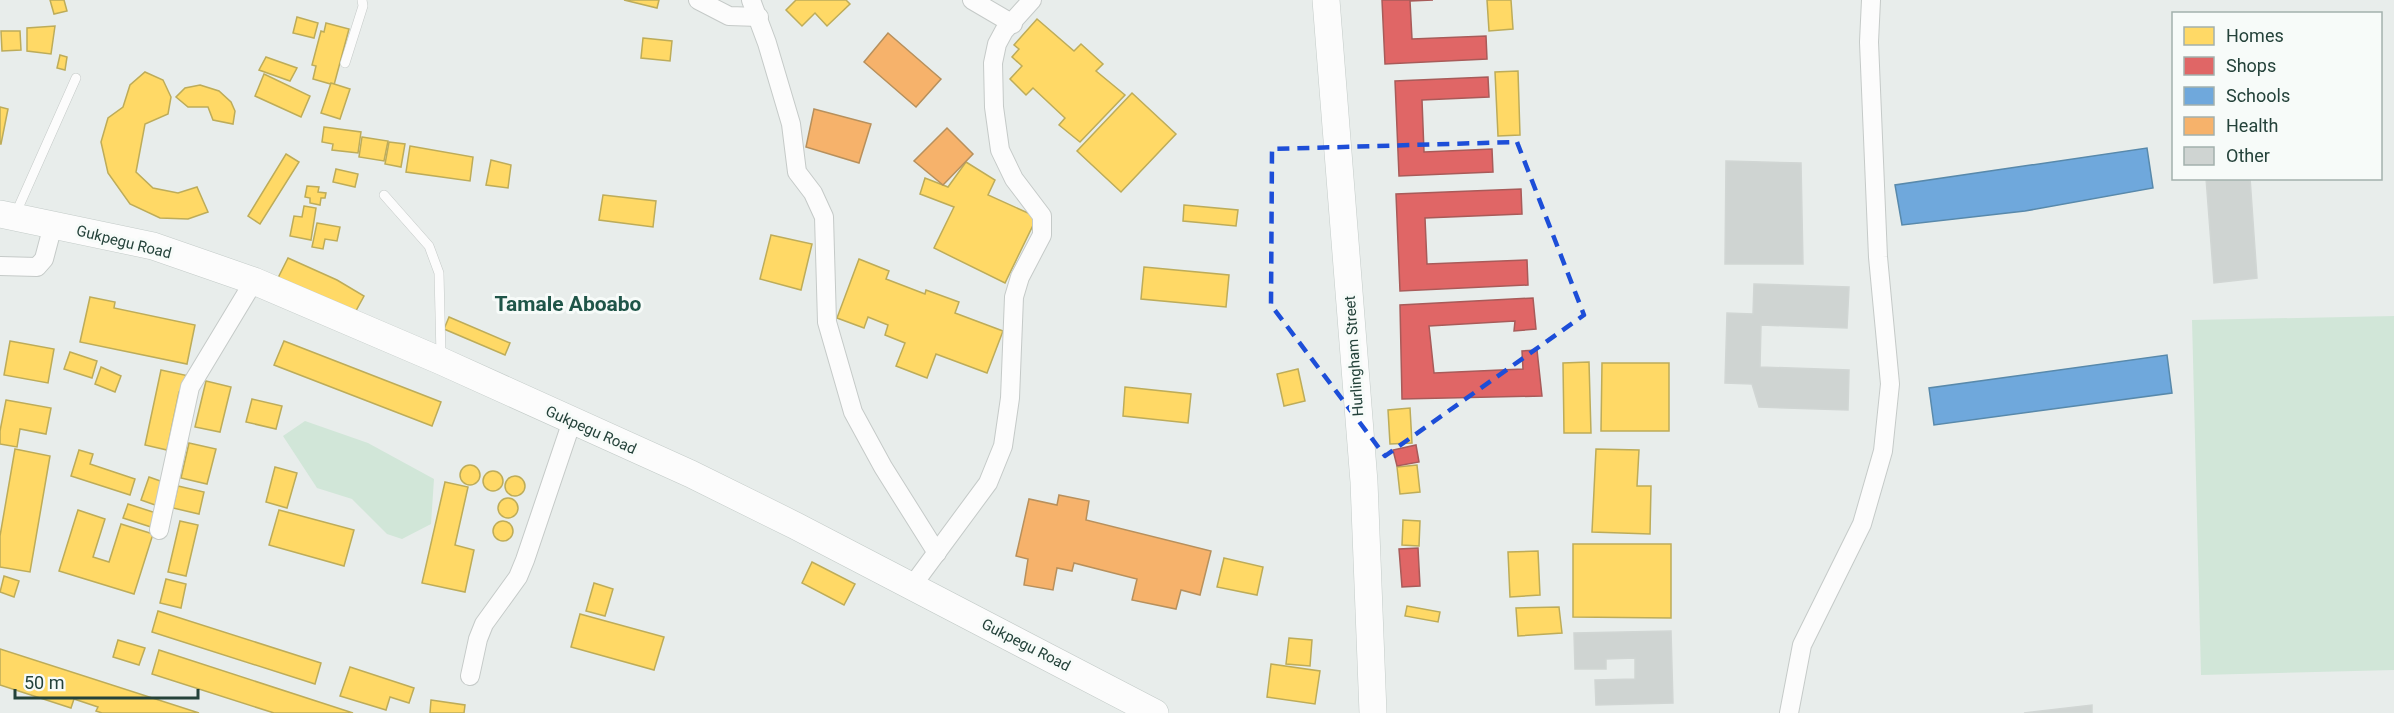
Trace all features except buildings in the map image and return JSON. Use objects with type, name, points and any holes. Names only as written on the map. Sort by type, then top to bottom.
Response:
[{"type":"street","points":[[699,0],[729,16],[759,17]]},
{"type":"street","points":[[752,0],[790,124],[796,172],[813,193],[824,217],[827,322],[853,412],[884,468],[937,553]]},
{"type":"street","points":[[972,0],[1012,24]]},
{"type":"street","points":[[912,586],[988,483],[1003,446],[1010,398],[1014,297],[1020,277],[1042,235],[1042,216],[1014,179],[1000,150],[994,107],[993,63],[997,44],[1004,31],[1032,0]]},
{"type":"street","name":"Hurlingham Street","points":[[1326,0],[1364,482],[1373,713]]},
{"type":"street","points":[[1789,713],[1802,645],[1862,524],[1883,451],[1890,384],[1877,245],[1869,42],[1871,0]]},
{"type":"street","name":"Gukpegu Road","points":[[7,216],[153,246],[254,281],[441,362],[733,495],[1155,713]]},
{"type":"street","points":[[0,267],[37,267],[44,259],[53,225]]},
{"type":"street","points":[[159,530],[190,387],[254,281]]},
{"type":"street","points":[[470,676],[478,639],[484,624],[513,584],[525,560],[572,421]]},
{"type":"lane","points":[[345,63],[363,6],[362,0]]},
{"type":"lane","points":[[7,216],[76,78]]},
{"type":"lane","points":[[384,195],[429,246],[439,273],[441,362]]},
{"type":"highlighted area","points":[[1517,142],[1584,315],[1385,456],[1271,305],[1272,149]]},
{"type":"green space","points":[[2394,316],[2394,670],[2201,675],[2192,320]]},
{"type":"green space","points":[[305,421],[368,443],[434,479],[431,524],[402,539],[387,534],[352,499],[317,488],[283,436]]},
{"type":"district","name":"Tamale Aboabo","points":[[568,304]]}]
